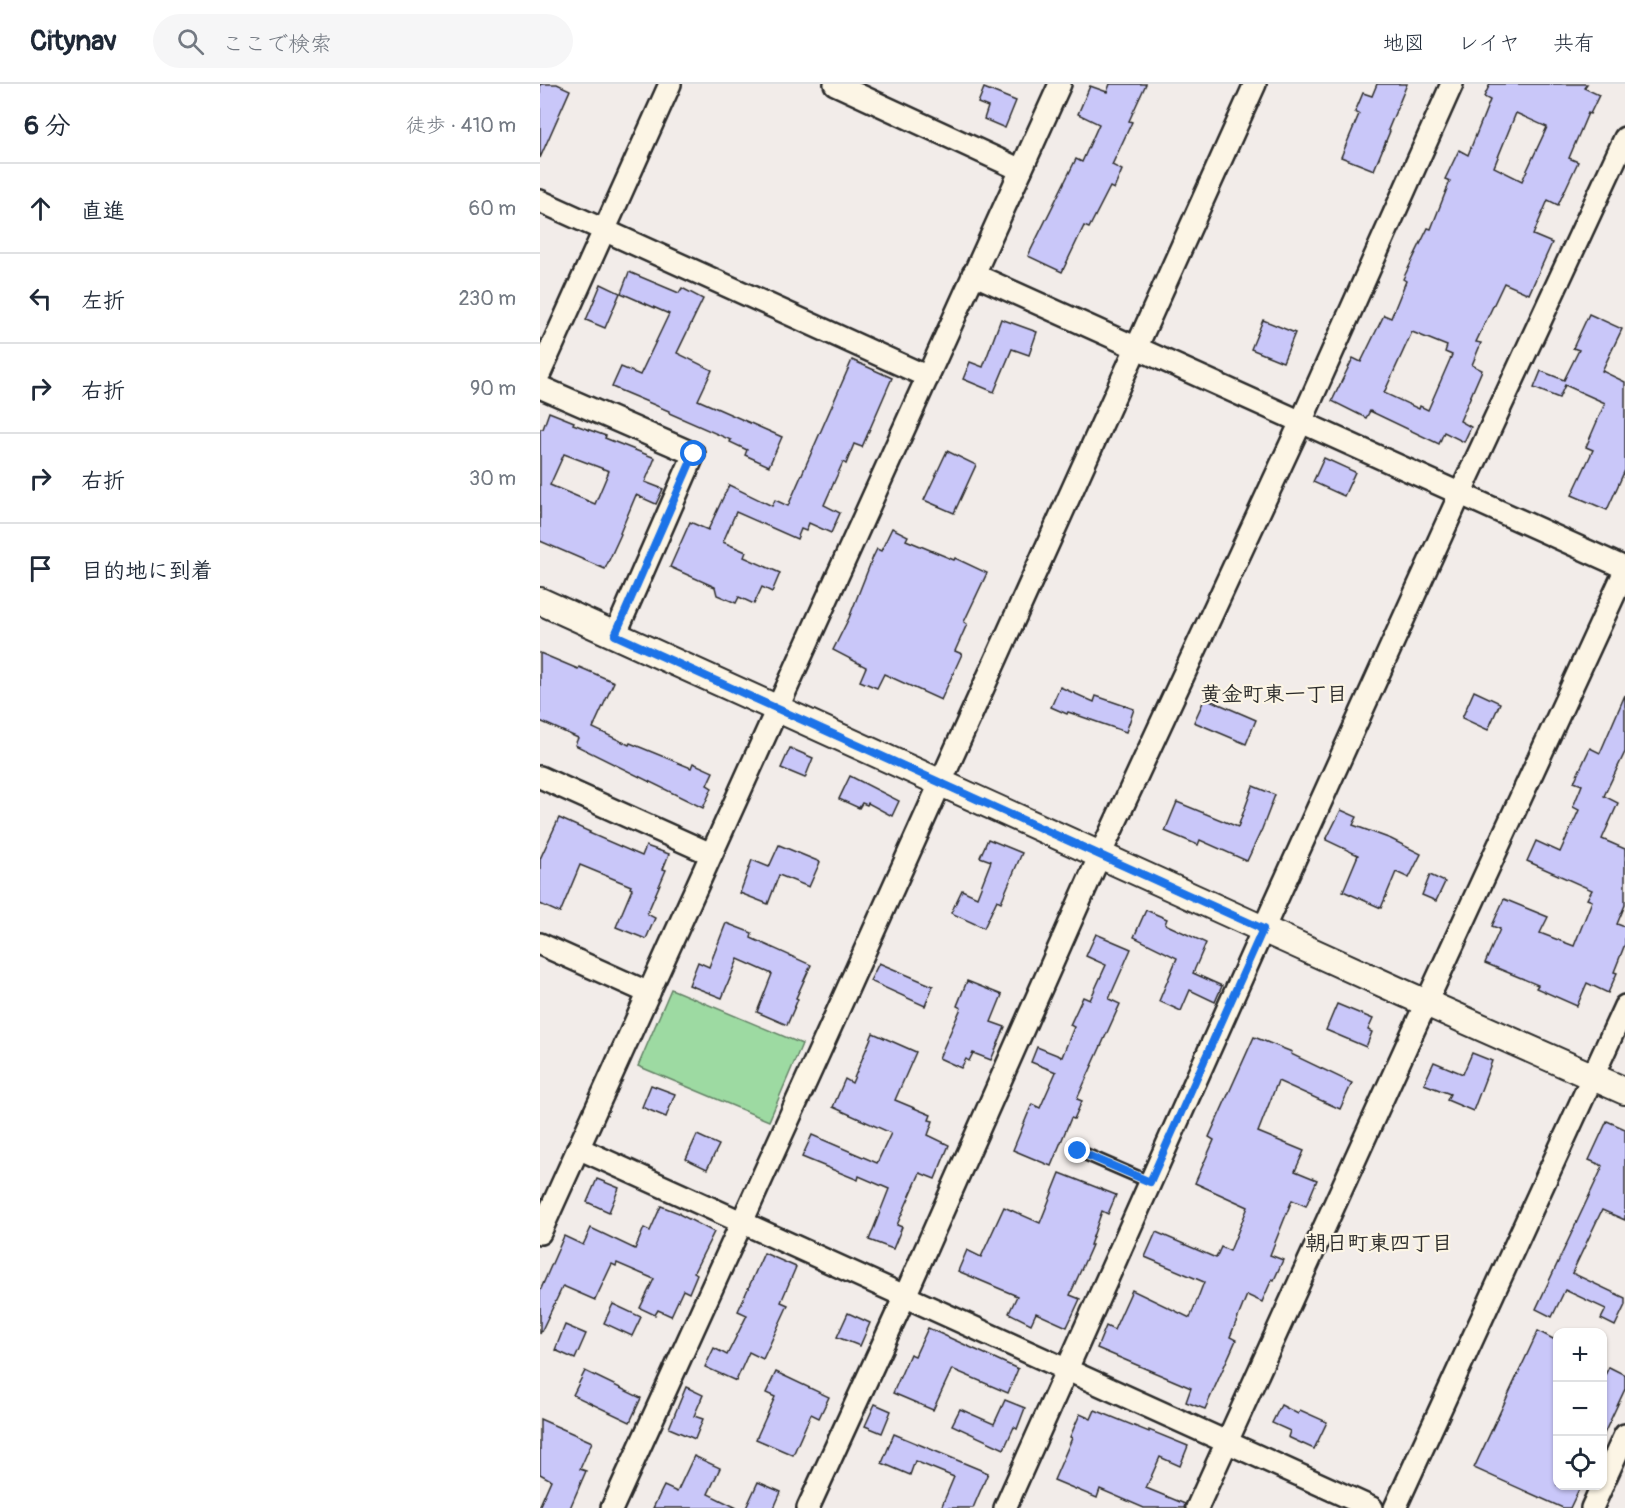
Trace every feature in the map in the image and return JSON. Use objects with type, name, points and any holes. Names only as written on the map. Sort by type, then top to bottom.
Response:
[{"type":"street","points":[[540,373],[670,84]]},
{"type":"street","points":[[835,84],[1021,170]]},
{"type":"street","points":[[540,1233],[1060,84]]},
{"type":"street","points":[[612,1508],[743,1223],[1134,347],[1255,84]]},
{"type":"street","points":[[808,1508],[905,1296],[1100,855],[1301,422],[1452,84]]},
{"type":"street","points":[[1005,1508],[1263,929],[1625,138]]},
{"type":"street","points":[[540,201],[928,377]]},
{"type":"street","points":[[973,274],[1625,570],[1197,1508]]},
{"type":"street","points":[[540,387],[694,454],[615,635]]},
{"type":"street","points":[[540,601],[1426,1004],[1625,1091]]},
{"type":"street","points":[[540,777],[711,854]]},
{"type":"street","points":[[540,944],[648,993]]},
{"type":"street","points":[[1395,1508],[1625,1006]]},
{"type":"street","points":[[578,1148],[1372,1508]]},
{"type":"street","points":[[1607,1474],[1625,1435]]},
{"type":"street","points":[[1592,1508],[1600,1490]]},
{"type":"lane","points":[[1078,1151],[1150,1182]]},
{"type":"green space","points":[[671,989],[802,1044],[769,1121],[638,1066]]},
{"type":"building","points":[[540,84],[557,84],[570,90],[540,158]]},
{"type":"building","points":[[1110,84],[1146,84],[1112,165],[1122,170],[1114,189],[1110,187],[1089,228],[1084,226],[1062,272],[1028,256],[1076,159],[1082,162],[1099,124],[1078,114],[1090,86],[1107,92]]},
{"type":"building","points":[[1377,84],[1407,84],[1374,170],[1341,157],[1359,114],[1355,112],[1363,93],[1372,96]]},
{"type":"building","points":[[1490,84],[1587,84],[1584,88],[1599,95],[1590,114],[1588,113],[1569,158],[1578,162],[1558,205],[1548,200],[1533,235],[1552,243],[1529,294],[1504,283],[1476,342],[1481,343],[1472,365],[1482,370],[1460,421],[1471,427],[1464,442],[1444,432],[1439,444],[1370,411],[1366,418],[1332,401],[1353,358],[1361,362],[1384,315],[1391,318],[1406,281],[1403,279],[1428,228],[1431,229],[1450,181],[1445,179],[1459,150],[1468,155],[1490,100],[1484,97]],"holes":[[[1516,113],[1547,127],[1522,181],[1494,167]],[[1412,332],[1447,346],[1445,352],[1452,355],[1428,410],[1420,406],[1419,409],[1384,393]]]},
{"type":"building","points":[[984,88],[1016,101],[1005,128],[984,119],[988,107],[978,103]]},
{"type":"building","points":[[629,272],[679,293],[682,288],[703,299],[677,353],[712,370],[698,400],[782,437],[769,466],[745,455],[747,450],[730,442],[731,440],[612,387],[621,367],[640,375],[669,314],[621,293]]},
{"type":"building","points":[[601,284],[620,293],[605,328],[586,320]]},
{"type":"building","points":[[1589,314],[1622,329],[1602,371],[1625,382],[1625,470],[1607,510],[1572,495],[1593,450],[1586,447],[1605,403],[1565,385],[1559,398],[1534,388],[1541,371],[1564,380],[1579,350],[1573,348]]},
{"type":"building","points":[[1001,319],[1037,332],[1029,355],[1012,349],[994,392],[963,379],[970,362],[983,367]]},
{"type":"building","points":[[1263,320],[1295,333],[1283,362],[1251,349]]},
{"type":"building","points":[[852,360],[892,378],[862,447],[854,444],[846,464],[843,462],[824,505],[840,513],[831,533],[809,523],[806,531],[801,529],[797,539],[736,512],[723,542],[746,552],[744,557],[780,573],[772,592],[762,587],[754,604],[739,597],[736,603],[717,595],[715,587],[670,567],[690,522],[708,530],[729,485],[772,506],[775,500],[788,506]]},
{"type":"building","points":[[549,412],[655,458],[645,482],[663,489],[656,504],[636,495],[605,569],[540,541],[540,429],[543,429]],"holes":[[[564,454],[609,471],[595,504],[550,485]]]},
{"type":"building","points":[[947,451],[976,465],[954,513],[924,500]]},
{"type":"building","points":[[1324,458],[1355,472],[1344,496],[1313,482]]},
{"type":"building","points":[[892,528],[908,536],[906,540],[954,560],[955,558],[987,573],[964,622],[967,624],[955,651],[962,654],[941,700],[884,674],[877,688],[860,681],[866,667],[833,650],[849,618],[873,557],[877,549],[881,551]]},
{"type":"building","points":[[540,653],[614,682],[593,728],[629,745],[630,743],[691,768],[693,763],[713,772],[707,785],[712,788],[703,808],[575,745],[578,738],[540,721]]},
{"type":"building","points":[[1060,687],[1094,702],[1096,696],[1134,709],[1126,732],[1051,707]]},
{"type":"building","points":[[1474,691],[1500,703],[1488,730],[1462,718]]},
{"type":"building","points":[[1625,695],[1625,752],[1604,796],[1618,803],[1602,839],[1625,849],[1625,905],[1617,924],[1625,927],[1625,944],[1614,972],[1617,973],[1608,993],[1587,983],[1577,1006],[1536,988],[1538,985],[1485,963],[1500,929],[1492,926],[1504,899],[1548,917],[1540,933],[1574,946],[1592,901],[1587,899],[1592,890],[1527,861],[1536,841],[1560,852],[1579,810],[1573,807],[1582,785],[1574,782],[1590,748],[1600,753]]},
{"type":"building","points":[[1205,698],[1256,720],[1246,744],[1194,722]]},
{"type":"building","points":[[790,748],[813,758],[805,778],[781,768]]},
{"type":"building","points":[[850,776],[899,801],[892,816],[868,803],[867,805],[862,803],[859,808],[839,799]]},
{"type":"building","points":[[1253,786],[1275,795],[1247,861],[1200,840],[1198,845],[1165,831],[1177,802],[1238,827]]},
{"type":"building","points":[[1341,810],[1357,817],[1353,825],[1391,839],[1421,854],[1409,878],[1396,872],[1381,908],[1343,891],[1358,855],[1326,840]]},
{"type":"building","points":[[559,818],[642,856],[646,846],[669,854],[663,869],[666,870],[647,914],[655,918],[646,939],[616,927],[632,889],[631,886],[580,865],[560,913],[540,904],[540,859]]},
{"type":"building","points":[[988,839],[1022,853],[1001,902],[997,900],[984,928],[951,913],[962,890],[977,897],[991,861],[980,857]]},
{"type":"building","points":[[779,845],[820,862],[809,887],[779,875],[768,904],[740,893],[752,860],[769,867]]},
{"type":"building","points":[[1430,875],[1445,882],[1436,901],[1422,895]]},
{"type":"building","points":[[1146,910],[1167,919],[1165,924],[1206,943],[1193,973],[1222,986],[1215,1002],[1190,990],[1181,1011],[1159,1001],[1177,958],[1134,937]]},
{"type":"building","points":[[726,923],[752,933],[751,938],[811,965],[787,1025],[757,1012],[772,974],[738,959],[722,998],[689,985],[698,962],[709,967]]},
{"type":"building","points":[[1096,934],[1131,949],[1109,999],[1120,1004],[1077,1099],[1082,1101],[1074,1119],[1071,1118],[1051,1166],[1013,1150],[1032,1104],[1040,1108],[1056,1072],[1031,1062],[1037,1047],[1062,1057],[1074,1027],[1070,1025],[1083,997],[1090,1000],[1106,965],[1086,956]]},
{"type":"building","points":[[879,963],[933,986],[925,1006],[870,981]]},
{"type":"building","points":[[967,981],[1002,995],[991,1022],[1005,1027],[991,1060],[973,1053],[969,1061],[966,1059],[961,1068],[939,1058],[961,1008],[957,1006]]},
{"type":"building","points":[[1337,1004],[1373,1019],[1368,1030],[1372,1032],[1366,1047],[1326,1030]]},
{"type":"building","points":[[873,1033],[916,1052],[895,1100],[931,1115],[929,1120],[933,1121],[928,1135],[949,1145],[935,1179],[920,1173],[897,1225],[902,1227],[893,1249],[869,1240],[889,1189],[859,1176],[858,1180],[802,1157],[812,1135],[877,1163],[891,1133],[833,1107],[845,1079],[852,1083]]},
{"type":"building","points":[[1254,1037],[1292,1052],[1291,1054],[1352,1083],[1340,1109],[1278,1081],[1258,1132],[1304,1151],[1295,1171],[1317,1180],[1306,1206],[1292,1200],[1270,1255],[1283,1260],[1262,1302],[1247,1295],[1230,1337],[1236,1340],[1205,1409],[1186,1402],[1191,1388],[1097,1348],[1106,1326],[1114,1330],[1132,1290],[1190,1318],[1204,1282],[1145,1257],[1156,1232],[1216,1258],[1221,1247],[1230,1251],[1248,1207],[1195,1183],[1214,1140],[1209,1137]]},
{"type":"building","points":[[1472,1053],[1492,1061],[1473,1111],[1447,1100],[1450,1094],[1424,1084],[1434,1062],[1463,1074]]},
{"type":"building","points":[[651,1085],[675,1094],[666,1117],[642,1107]]},
{"type":"building","points":[[1607,1121],[1625,1129],[1625,1220],[1602,1210],[1572,1273],[1625,1298],[1625,1305],[1615,1326],[1601,1319],[1606,1309],[1565,1290],[1552,1317],[1536,1309],[1603,1166],[1589,1160]]},
{"type":"building","points":[[697,1135],[719,1145],[707,1169],[686,1159]]},
{"type":"building","points":[[1060,1173],[1116,1195],[1108,1214],[1102,1211],[1090,1245],[1092,1245],[1070,1295],[1080,1299],[1067,1327],[1036,1313],[1031,1324],[1009,1313],[1017,1296],[958,1271],[967,1250],[981,1257],[1004,1207],[1040,1223]]},
{"type":"building","points":[[597,1179],[619,1188],[609,1212],[587,1202]]},
{"type":"building","points":[[661,1206],[714,1232],[694,1272],[697,1274],[689,1293],[683,1290],[671,1316],[658,1310],[655,1315],[640,1308],[654,1279],[617,1263],[616,1266],[612,1264],[595,1300],[563,1286],[540,1334],[540,1291],[564,1236],[583,1245],[591,1228],[635,1249],[644,1228],[650,1231]]},
{"type":"building","points":[[764,1253],[796,1267],[781,1302],[788,1305],[763,1359],[749,1352],[736,1381],[705,1367],[714,1348],[727,1355],[747,1315],[738,1311]]},
{"type":"building","points":[[613,1304],[641,1317],[632,1336],[604,1323]]},
{"type":"building","points":[[848,1313],[870,1323],[860,1346],[837,1337]]},
{"type":"building","points":[[565,1325],[586,1334],[575,1359],[555,1350]]},
{"type":"building","points":[[928,1328],[1018,1369],[1008,1393],[952,1369],[933,1410],[893,1393],[910,1354],[915,1356]]},
{"type":"building","points":[[1538,1331],[1553,1339],[1553,1490],[1579,1490],[1570,1508],[1563,1508],[1474,1468]]},
{"type":"building","points":[[1609,1367],[1625,1375],[1625,1389],[1607,1427],[1607,1382]]},
{"type":"building","points":[[585,1371],[641,1398],[630,1422],[573,1395]]},
{"type":"building","points":[[776,1372],[829,1397],[819,1418],[811,1414],[793,1455],[756,1439],[775,1397],[766,1393]]},
{"type":"building","points":[[686,1387],[703,1395],[694,1416],[703,1419],[695,1439],[669,1428]]},
{"type":"building","points":[[1005,1400],[1025,1408],[1017,1429],[1014,1427],[1004,1449],[952,1425],[960,1409],[994,1424]]},
{"type":"building","points":[[875,1404],[891,1411],[882,1433],[865,1426]]},
{"type":"building","points":[[1281,1405],[1298,1414],[1300,1410],[1327,1422],[1314,1449],[1288,1437],[1290,1431],[1272,1423]]},
{"type":"building","points":[[1095,1410],[1188,1446],[1180,1466],[1160,1457],[1146,1488],[1185,1504],[1184,1508],[1144,1508],[1100,1489],[1097,1498],[1054,1480],[1080,1414],[1091,1419]]},
{"type":"building","points":[[540,1419],[592,1442],[580,1469],[586,1471],[570,1508],[540,1508],[551,1480],[540,1474]]},
{"type":"building","points":[[894,1434],[988,1473],[973,1508],[941,1508],[954,1477],[915,1461],[910,1475],[882,1463]]},
{"type":"building","points":[[694,1456],[720,1468],[708,1494],[737,1508],[653,1508],[664,1486],[677,1492]]},
{"type":"building","points":[[758,1482],[781,1492],[774,1508],[746,1508]]},
{"type":"district","name":"黄金町東一丁目","points":[[1274,694]]},
{"type":"district","name":"朝日町東四丁目","points":[[1379,1243]]},
{"type":"route","points":[[694,454],[615,635],[1263,929],[1150,1182],[1078,1151]]}]
